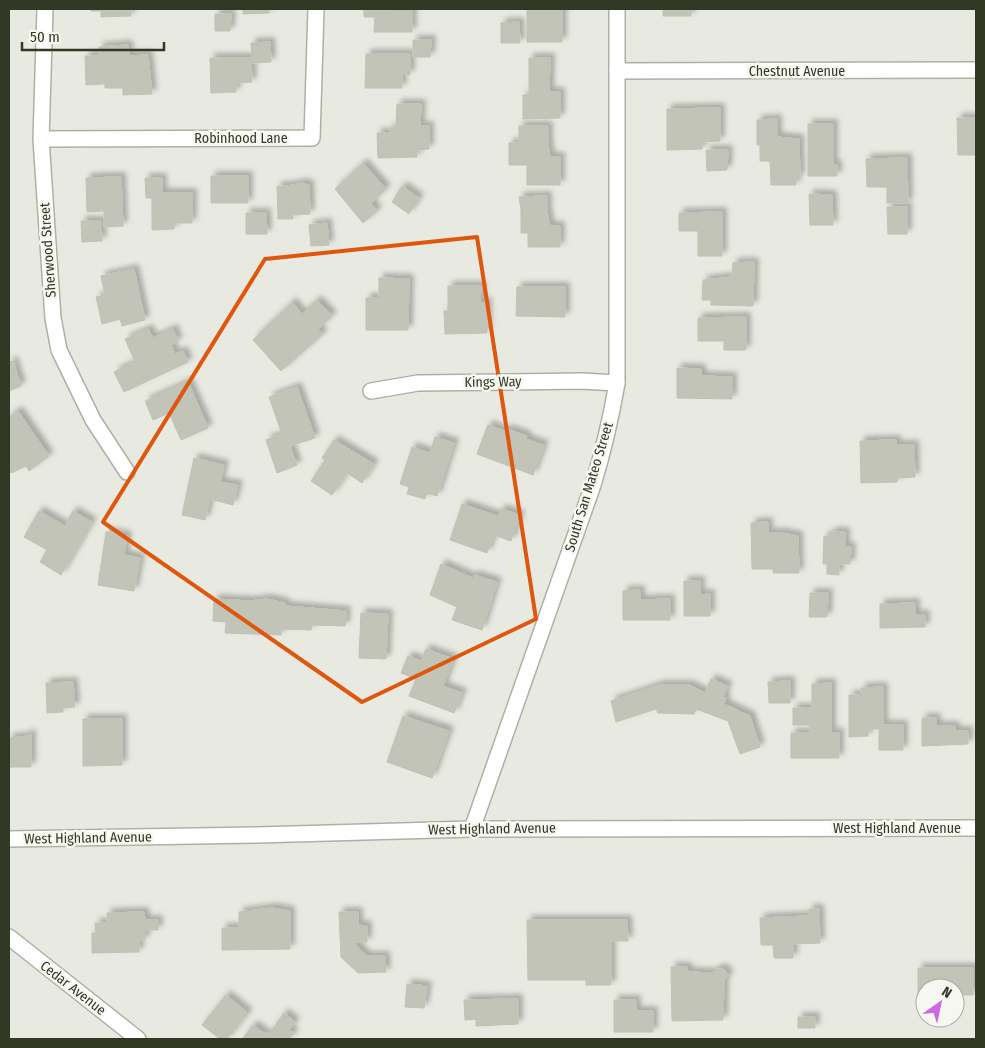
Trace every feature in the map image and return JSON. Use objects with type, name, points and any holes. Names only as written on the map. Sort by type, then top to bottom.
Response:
[{"type":"street","name":"Sherwood Street","points":[[45,9],[42,139],[53,318],[59,350],[93,420],[127,472]]},
{"type":"street","name":"Robinhood Lane","points":[[42,139],[312,138],[316,9]]},
{"type":"street","name":"South San Mateo Street","points":[[472,829],[600,462],[613,409],[617,383],[617,9]]},
{"type":"street","name":"Chestnut Avenue","points":[[617,71],[976,70]]},
{"type":"street","name":"Kings Way","points":[[370,391],[418,383],[582,381],[617,383]]},
{"type":"street","name":"West Highland Avenue","points":[[9,839],[472,829],[976,828]]},
{"type":"street","name":"Cedar Avenue","points":[[9,937],[138,1039]]},
{"type":"highlighted area","points":[[477,237],[536,619],[362,702],[103,522],[265,259]]},
{"type":"building","points":[[91,9],[131,9],[131,16],[101,17],[101,11],[91,11]]},
{"type":"building","points":[[243,9],[269,9],[269,13],[243,14]]},
{"type":"building","points":[[364,9],[412,10],[412,32],[374,32],[375,17],[364,17]]},
{"type":"building","points":[[527,9],[562,9],[562,42],[527,42]]},
{"type":"building","points":[[663,9],[691,9],[691,16],[663,16]]},
{"type":"building","points":[[215,14],[231,14],[230,31],[215,31]]},
{"type":"building","points":[[519,22],[520,43],[501,43],[501,23]]},
{"type":"building","points":[[413,40],[431,40],[430,57],[413,57]]},
{"type":"building","points":[[270,42],[271,62],[252,63],[251,43]]},
{"type":"building","points":[[128,45],[129,56],[148,55],[152,94],[123,95],[123,88],[105,88],[105,84],[86,85],[85,56],[99,56],[99,47]]},
{"type":"building","points":[[366,54],[410,54],[410,75],[402,74],[402,88],[365,88]]},
{"type":"building","points":[[210,58],[251,58],[252,82],[236,83],[236,92],[211,93]]},
{"type":"building","points":[[529,58],[550,58],[549,92],[560,92],[560,118],[523,119],[523,95],[529,95]]},
{"type":"building","points":[[397,104],[421,104],[420,126],[429,126],[429,149],[417,150],[417,157],[378,158],[377,133],[390,133],[390,128],[394,128],[396,125]]},
{"type":"building","points":[[720,108],[720,141],[702,142],[702,149],[667,150],[667,109]]},
{"type":"building","points":[[957,118],[976,118],[976,155],[958,155]]},
{"type":"building","points":[[777,119],[777,137],[799,139],[800,177],[796,177],[796,185],[771,185],[770,161],[760,161],[760,145],[757,145],[757,120]]},
{"type":"building","points":[[808,124],[833,124],[833,165],[837,165],[837,176],[808,176]]},
{"type":"building","points":[[519,126],[548,126],[550,157],[560,157],[560,185],[527,185],[527,165],[509,165],[509,143],[519,143]]},
{"type":"building","points":[[706,150],[728,150],[727,170],[707,171]]},
{"type":"building","points":[[907,158],[908,203],[887,203],[887,187],[867,187],[866,159]]},
{"type":"building","points":[[363,163],[386,189],[371,203],[377,211],[363,223],[335,189]]},
{"type":"building","points":[[211,176],[248,176],[248,203],[211,203]]},
{"type":"building","points":[[121,177],[123,226],[104,227],[104,211],[87,212],[86,178]]},
{"type":"building","points":[[145,178],[162,178],[162,193],[192,193],[192,223],[174,223],[174,229],[152,230],[152,198],[146,198]]},
{"type":"building","points":[[303,183],[309,185],[310,214],[292,215],[293,219],[278,219],[277,186]]},
{"type":"building","points":[[402,186],[419,198],[409,214],[392,202]]},
{"type":"building","points":[[809,194],[832,195],[833,225],[810,225]]},
{"type":"building","points":[[547,196],[547,212],[550,226],[560,226],[560,247],[528,247],[528,233],[521,233],[519,197]]},
{"type":"building","points":[[887,207],[907,207],[907,234],[888,234]]},
{"type":"building","points":[[722,212],[722,256],[698,256],[698,231],[679,231],[679,213]]},
{"type":"building","points":[[246,213],[266,213],[267,234],[246,234]]},
{"type":"building","points":[[81,221],[101,221],[102,241],[82,242]]},
{"type":"building","points":[[327,223],[329,245],[311,246],[309,225]]},
{"type":"building","points":[[754,262],[753,306],[711,305],[711,300],[702,300],[703,280],[732,277],[733,263]]},
{"type":"building","points":[[134,269],[145,320],[122,326],[120,319],[102,324],[96,297],[105,295],[101,276]]},
{"type":"building","points":[[379,278],[409,279],[408,330],[366,330],[366,298],[379,298]]},
{"type":"building","points":[[448,286],[481,286],[480,303],[487,302],[487,333],[445,334],[444,311],[448,311]]},
{"type":"building","points":[[517,287],[565,287],[565,317],[516,316]]},
{"type":"building","points":[[317,300],[332,316],[318,329],[323,334],[281,371],[253,340],[292,302],[302,314]]},
{"type":"building","points":[[746,317],[746,350],[724,350],[724,341],[698,341],[698,318]]},
{"type":"building","points":[[148,329],[153,338],[173,329],[178,341],[171,345],[175,354],[183,351],[188,362],[124,392],[114,372],[135,362],[125,339]]},
{"type":"building","points":[[13,361],[21,386],[9,391],[9,362]]},
{"type":"building","points":[[677,368],[701,369],[701,376],[732,377],[732,399],[677,398]]},
{"type":"building","points":[[188,382],[208,428],[181,440],[169,413],[153,420],[145,401]]},
{"type":"building","points":[[297,387],[315,438],[290,446],[297,465],[277,473],[266,440],[282,434],[269,397]]},
{"type":"building","points":[[18,411],[49,456],[29,471],[26,466],[11,473],[9,469],[9,417]]},
{"type":"building","points":[[488,425],[507,432],[508,429],[527,436],[526,439],[544,445],[533,475],[477,454]]},
{"type":"building","points":[[435,437],[454,443],[437,496],[427,493],[425,499],[407,494],[409,487],[400,484],[412,447],[430,453]]},
{"type":"building","points":[[334,440],[374,464],[362,483],[347,473],[332,495],[311,481],[325,460],[322,458]]},
{"type":"building","points":[[896,440],[896,445],[914,445],[915,477],[897,478],[897,482],[861,483],[860,441]]},
{"type":"building","points":[[194,458],[224,465],[220,482],[238,485],[233,505],[210,499],[205,520],[182,515]]},
{"type":"building","points":[[462,504],[498,516],[501,509],[520,515],[511,541],[494,535],[487,553],[450,540]]},
{"type":"building","points":[[39,511],[65,526],[73,511],[92,522],[61,575],[40,562],[47,550],[24,537]]},
{"type":"building","points":[[768,522],[768,533],[798,536],[799,573],[773,573],[773,569],[752,569],[751,523]]},
{"type":"building","points":[[106,532],[127,536],[124,555],[140,558],[134,591],[98,585]]},
{"type":"building","points":[[831,532],[845,532],[845,547],[851,547],[850,564],[839,564],[839,575],[827,574],[827,564],[823,564],[824,536],[831,536]]},
{"type":"building","points":[[441,564],[473,578],[474,575],[497,582],[482,630],[452,620],[457,607],[430,595]]},
{"type":"building","points":[[684,581],[700,581],[700,595],[710,594],[710,616],[684,616]]},
{"type":"building","points":[[640,590],[640,600],[670,599],[670,620],[623,620],[623,591]]},
{"type":"building","points":[[810,593],[828,593],[827,617],[809,617]]},
{"type":"building","points":[[214,599],[250,601],[267,599],[285,603],[285,606],[346,611],[345,626],[312,625],[311,630],[281,629],[281,635],[225,633],[226,622],[213,621]]},
{"type":"building","points":[[915,603],[915,615],[925,615],[925,627],[880,628],[880,604]]},
{"type":"building","points":[[361,613],[388,614],[386,659],[359,658]]},
{"type":"building","points":[[426,649],[453,659],[443,686],[462,693],[454,713],[409,696],[416,679],[401,673],[408,656],[421,661]]},
{"type":"building","points":[[711,679],[728,686],[723,697],[726,698],[724,704],[750,716],[760,747],[740,754],[728,721],[696,709],[694,714],[658,713],[656,709],[616,722],[611,701],[660,685],[689,685],[705,693]]},
{"type":"building","points":[[790,681],[790,703],[769,703],[768,682]]},
{"type":"building","points":[[73,682],[75,707],[63,708],[63,712],[47,713],[46,683]]},
{"type":"building","points":[[831,683],[831,733],[839,733],[839,758],[791,758],[791,733],[810,733],[810,725],[793,725],[793,708],[812,708],[812,684]]},
{"type":"building","points":[[883,687],[883,725],[903,725],[903,750],[879,750],[879,729],[868,729],[868,736],[849,737],[849,695],[861,695],[861,688]]},
{"type":"building","points":[[403,716],[449,731],[432,778],[387,762]]},
{"type":"building","points":[[922,718],[936,718],[936,726],[955,726],[955,731],[968,731],[968,744],[922,746]]},
{"type":"building","points":[[83,719],[122,719],[122,765],[83,766]]},
{"type":"building","points":[[31,734],[31,767],[9,767],[9,738]]},
{"type":"building","points":[[272,908],[290,911],[290,949],[222,950],[222,928],[239,928],[239,912]]},
{"type":"building","points":[[809,909],[819,909],[820,943],[793,944],[793,958],[774,958],[773,945],[761,945],[760,918],[809,916]]},
{"type":"building","points":[[144,912],[145,920],[158,920],[158,930],[145,930],[145,940],[139,940],[139,952],[92,953],[92,933],[96,933],[95,923],[107,923],[107,913]]},
{"type":"building","points":[[339,912],[358,912],[358,925],[367,926],[367,942],[356,942],[356,945],[366,956],[385,956],[386,972],[358,973],[341,957]]},
{"type":"building","points":[[527,920],[627,920],[628,941],[611,941],[611,985],[586,985],[586,980],[528,980]]},
{"type":"building","points":[[671,967],[687,967],[688,972],[713,973],[716,969],[724,969],[729,976],[724,981],[723,1020],[672,1021]]},
{"type":"building","points":[[918,968],[973,968],[973,995],[965,995],[965,978],[918,978]]},
{"type":"building","points":[[407,984],[427,986],[424,1008],[405,1007]]},
{"type":"building","points":[[226,995],[248,1013],[227,1039],[220,1039],[202,1025]]},
{"type":"building","points":[[518,999],[518,1024],[476,1026],[476,1019],[465,1020],[464,1000]]},
{"type":"building","points":[[614,1000],[636,1000],[636,1011],[653,1011],[653,1032],[614,1032]]},
{"type":"building","points":[[284,1013],[295,1022],[289,1030],[294,1033],[289,1039],[242,1039],[253,1025],[268,1036]]},
{"type":"building","points":[[798,1017],[815,1017],[815,1028],[798,1028]]}]
